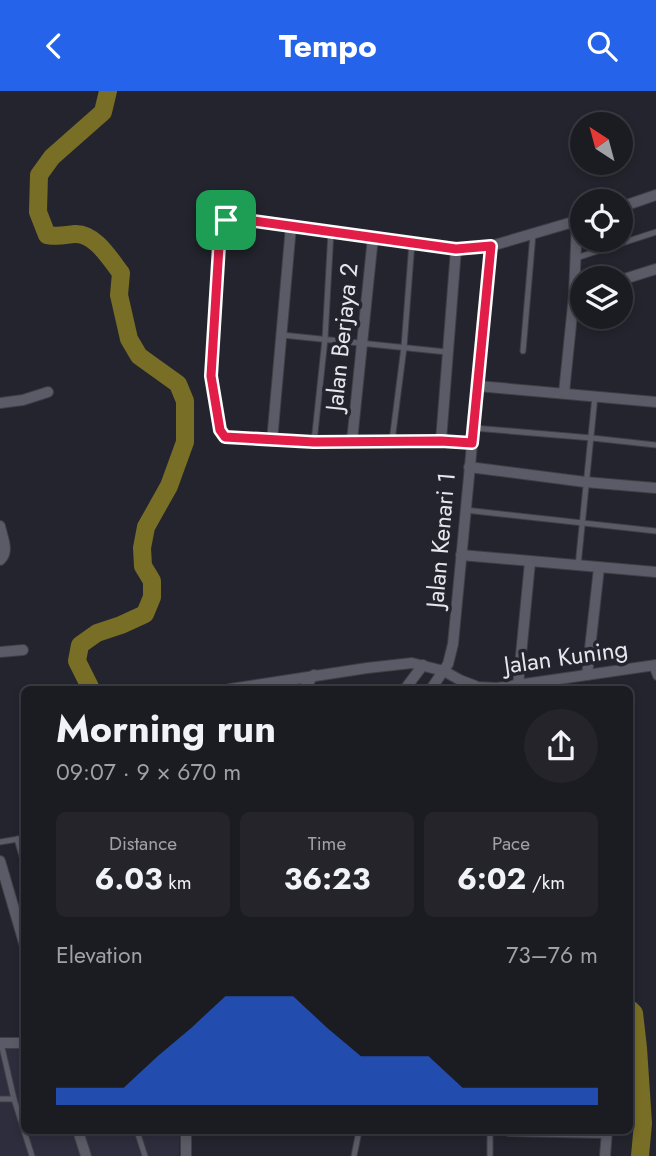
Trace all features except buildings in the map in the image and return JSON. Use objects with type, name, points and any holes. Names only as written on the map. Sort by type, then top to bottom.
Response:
[{"type":"street","points":[[633,203],[656,195]]},
{"type":"street","points":[[472,443],[352,440],[314,442],[225,437],[220,430],[211,376],[220,230],[223,224],[232,218],[456,249],[491,246],[570,223]]},
{"type":"street","points":[[272,440],[291,226]]},
{"type":"street","name":"Jalan Berjaya 2","points":[[352,440],[373,237]]},
{"type":"street","name":"Jalan Kenari 1","points":[[433,686],[444,671],[453,644],[491,246]]},
{"type":"street","points":[[441,441],[456,249]]},
{"type":"street","points":[[577,252],[577,266]]},
{"type":"street","points":[[633,276],[656,269]]},
{"type":"street","points":[[564,393],[574,329]]},
{"type":"street","points":[[478,386],[656,402]]},
{"type":"street","points":[[0,403],[23,400],[48,392]]},
{"type":"street","points":[[469,467],[656,488]]},
{"type":"street","points":[[0,526],[6,552],[0,560]]},
{"type":"street","points":[[461,555],[656,572]]},
{"type":"street","points":[[518,686],[530,562]]},
{"type":"street","points":[[587,675],[599,568]]},
{"type":"street","points":[[0,652],[23,650]]},
{"type":"street","name":"Jalan Kuning","points":[[248,686],[412,663],[444,671],[474,686]]},
{"type":"street","points":[[407,686],[423,665]]},
{"type":"street","name":"Jalan Kuning","points":[[518,686],[654,665]]},
{"type":"street","points":[[305,686],[314,675]]},
{"type":"street","points":[[0,861],[21,915]]},
{"type":"street","points":[[0,1043],[21,1043]]},
{"type":"street","points":[[79,1134],[86,1156]]},
{"type":"street","points":[[186,1134],[187,1156]]},
{"type":"street","points":[[605,1156],[607,1134]]},
{"type":"lane","points":[[314,442],[325,339],[331,231]]},
{"type":"lane","points":[[576,258],[656,232]]},
{"type":"lane","points":[[523,351],[533,234]]},
{"type":"lane","points":[[392,441],[404,347],[412,242]]},
{"type":"lane","points":[[282,335],[447,352]]},
{"type":"lane","points":[[578,566],[595,395]]},
{"type":"lane","points":[[474,428],[656,445]]},
{"type":"lane","points":[[465,510],[656,531]]},
{"type":"lane","points":[[654,665],[656,677]]},
{"type":"lane","points":[[0,842],[21,838]]},
{"type":"lane","points":[[17,839],[21,853]]},
{"type":"lane","points":[[0,1043],[21,1121]]},
{"type":"lane","points":[[0,1098],[14,1099]]},
{"type":"lane","points":[[25,1134],[32,1156]]},
{"type":"lane","points":[[138,1134],[145,1156]]},
{"type":"lane","points":[[354,1156],[358,1134]]},
{"type":"lane","points":[[490,1134],[491,1156]]},
{"type":"shaded area","points":[[0,1044],[21,1044],[21,1134],[180,1134],[179,1156],[0,1156]]},
{"type":"waterway","points":[[90,686],[77,661],[80,645],[97,633],[145,614],[152,597],[152,581],[143,566],[142,548],[146,527],[169,486],[185,442],[185,401],[178,384],[139,356],[129,339],[119,295],[121,273],[101,248],[89,238],[75,234],[47,235],[38,212],[39,175],[52,157],[103,112],[108,91]]},
{"type":"waterway","points":[[633,1012],[643,1123],[640,1156]]},
{"type":"route","points":[[238,218],[456,249],[491,246],[472,443],[352,440],[314,442],[230,439],[222,435],[211,376],[220,230],[226,220],[238,218]]}]
